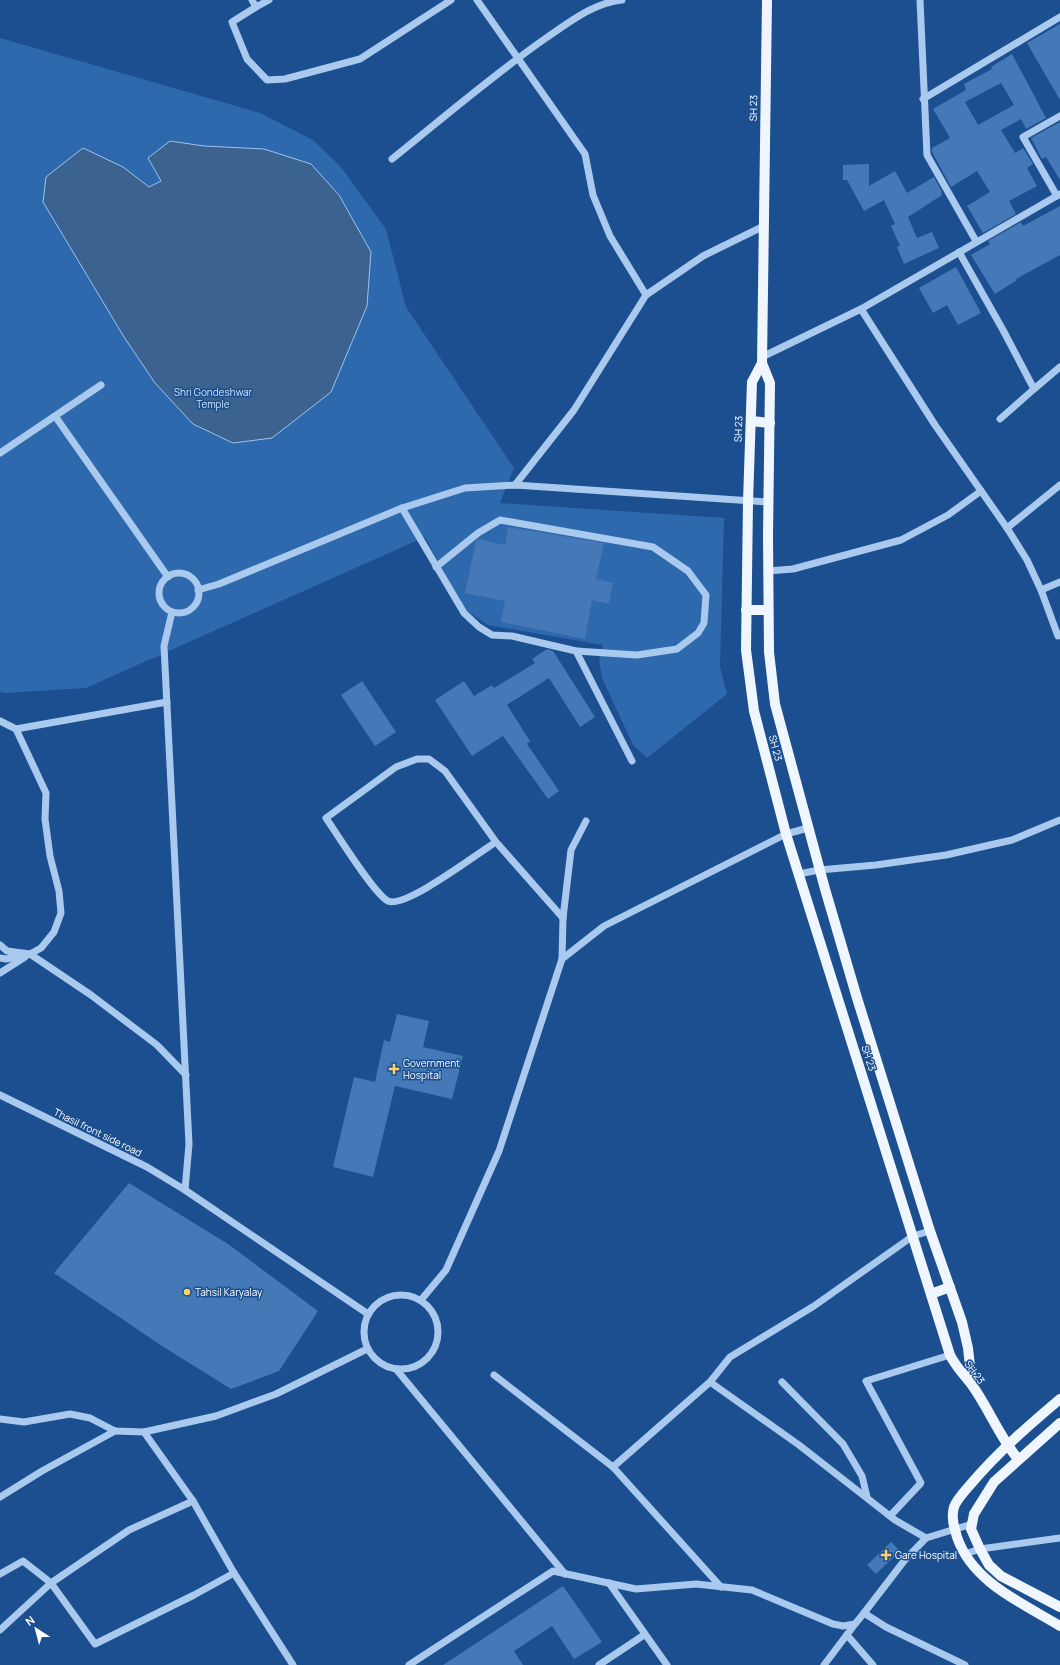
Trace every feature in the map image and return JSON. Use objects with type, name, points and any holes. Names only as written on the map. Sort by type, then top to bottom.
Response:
[{"type":"main road","name":"SH 23","points":[[766,0],[762,360],[752,382],[746,610],[746,650],[754,711],[786,834],[950,1355],[956,1368],[972,1385],[1006,1446],[1018,1459]]},
{"type":"main road","points":[[762,360],[770,383],[768,610],[769,652],[776,704],[808,828],[867,1030],[930,1231],[950,1287],[968,1348],[972,1385]]},
{"type":"main road","points":[[751,422],[770,423]]},
{"type":"main road","points":[[746,610],[768,610]]},
{"type":"main road","points":[[850,1035],[867,1030]]},
{"type":"main road","points":[[931,1294],[950,1287]]},
{"type":"main road","points":[[1060,1399],[1006,1446],[980,1472],[954,1506],[952,1520],[965,1554],[989,1582],[1001,1591],[1060,1626]]},
{"type":"main road","points":[[1060,1423],[994,1482],[982,1499],[971,1529],[989,1565],[1001,1576],[1060,1607]]},
{"type":"street","points":[[252,0],[256,7]]},
{"type":"street","points":[[269,0],[232,22],[247,59],[267,80],[285,79],[360,59],[451,0]]},
{"type":"street","points":[[477,0],[585,154],[593,195],[610,236],[646,295]]},
{"type":"street","points":[[392,159],[518,57],[585,11],[612,1],[622,0]]},
{"type":"street","points":[[920,0],[927,155],[976,241]]},
{"type":"street","points":[[924,99],[1060,17]]},
{"type":"street","points":[[762,360],[861,309],[976,241],[1059,195],[1023,137],[1060,116]]},
{"type":"street","points":[[515,485],[574,410],[646,295],[703,256],[764,226]]},
{"type":"street","points":[[959,252],[1034,389]]},
{"type":"street","points":[[861,309],[935,425],[1007,528],[1027,560],[1041,590],[1058,636]]},
{"type":"street","points":[[1000,419],[1060,368]]},
{"type":"street","points":[[0,454],[101,385]]},
{"type":"street","points":[[55,416],[168,577]]},
{"type":"street","points":[[198,590],[219,584],[402,508],[465,488],[515,485],[748,502],[768,502]]},
{"type":"street","points":[[1007,528],[1060,485]]},
{"type":"street","points":[[768,571],[793,569],[901,540],[948,515],[981,491]]},
{"type":"street","points":[[402,508],[436,568],[464,613],[479,627],[492,635],[512,636],[576,651],[637,655],[677,649],[698,633],[704,624],[706,595],[688,571],[653,547],[500,520],[478,533],[436,568]]},
{"type":"street","points":[[181,574],[188,576],[193,580],[198,590],[198,599],[195,605],[184,612],[172,612],[166,609],[159,598],[160,586],[168,577],[181,574]]},
{"type":"street","points":[[1041,590],[1060,582]]},
{"type":"street","points":[[172,612],[164,646],[190,1144],[184,1190]]},
{"type":"street","points":[[576,651],[632,761]]},
{"type":"street","points":[[0,721],[16,729],[166,702]]},
{"type":"street","points":[[0,973],[41,948],[54,932],[61,913],[59,891],[50,856],[45,819],[46,793],[16,729]]},
{"type":"street","points":[[496,842],[417,894],[398,903],[388,901],[374,889],[326,818],[396,767],[417,759],[429,759],[445,771],[496,842],[563,918]]},
{"type":"street","points":[[799,874],[820,870],[946,855],[1012,840],[1060,820]]},
{"type":"street","points":[[421,1300],[446,1270],[499,1151],[562,959],[563,918],[571,850],[586,821]]},
{"type":"street","points":[[562,959],[604,926],[786,834],[808,828]]},
{"type":"street","points":[[0,945],[7,951],[30,954],[91,995],[157,1045],[186,1075]]},
{"type":"street","points":[[0,958],[6,959],[30,954]]},
{"type":"street","name":"Thasil front side road","points":[[0,1095],[147,1167],[184,1190],[368,1314]]},
{"type":"street","points":[[613,1467],[710,1382],[730,1356],[814,1306],[913,1236],[930,1231]]},
{"type":"street","points":[[397,1295],[410,1296],[421,1300],[430,1309],[436,1320],[438,1333],[436,1345],[430,1356],[420,1364],[408,1369],[396,1369],[384,1366],[374,1358],[367,1349],[364,1337],[364,1326],[368,1314],[375,1305],[385,1298],[397,1295]]},
{"type":"street","points":[[0,1498],[42,1471],[115,1432],[144,1432],[216,1416],[276,1394],[367,1349]]},
{"type":"street","points":[[890,1516],[921,1483],[866,1381],[950,1355]]},
{"type":"street","points":[[396,1369],[565,1574]]},
{"type":"street","points":[[494,1376],[613,1467],[721,1587]]},
{"type":"street","points":[[710,1382],[800,1445],[890,1516],[926,1538]]},
{"type":"street","points":[[782,1382],[843,1444],[862,1476],[867,1497]]},
{"type":"street","points":[[0,1419],[24,1422],[70,1414],[90,1418],[115,1432]]},
{"type":"street","points":[[144,1432],[193,1501],[234,1573],[293,1665]]},
{"type":"street","points":[[0,1630],[51,1583],[129,1530],[193,1501]]},
{"type":"street","points":[[824,1665],[904,1561],[926,1538],[972,1524]]},
{"type":"street","points":[[965,1554],[980,1549],[1060,1538]]},
{"type":"street","points":[[0,1574],[23,1561],[51,1583],[95,1644],[194,1595],[234,1573]]},
{"type":"street","points":[[409,1665],[553,1571],[636,1589],[696,1584],[752,1590],[833,1624],[843,1626],[855,1624]]},
{"type":"street","points":[[609,1583],[644,1636],[667,1665]]},
{"type":"street","points":[[864,1613],[886,1628],[965,1665]]},
{"type":"street","points":[[847,1635],[873,1665]]},
{"type":"street","points":[[599,1665],[644,1636]]},
{"type":"green space","name":"Shri Gondeshwar Temple","points":[[0,38],[260,113],[313,140],[340,166],[386,229],[406,307],[514,468],[500,503],[724,518],[720,667],[727,694],[647,758],[633,745],[602,678],[599,661],[603,645],[488,625],[464,609],[425,537],[86,688],[5,693],[0,692]]},
{"type":"shaded area","points":[[170,141],[204,146],[264,149],[311,164],[339,195],[371,252],[367,306],[331,392],[272,438],[233,443],[193,424],[155,383],[124,337],[43,202],[46,177],[83,148],[123,167],[149,187],[161,181],[148,158]]},
{"type":"building","points":[[1060,24],[1060,100],[1027,43]]},
{"type":"building","points":[[1012,54],[1046,118],[1026,129],[1021,119],[1001,130],[1015,153],[1023,148],[1033,164],[1027,168],[1037,186],[1009,201],[1016,214],[983,233],[967,206],[990,192],[977,171],[951,187],[932,152],[932,148],[950,138],[933,109],[966,90],[964,84],[992,69],[991,67]],"holes":[[[1001,83],[1014,105],[978,125],[965,102]]]},
{"type":"building","points":[[1060,122],[1060,180],[1046,157],[1042,159],[1031,138]]},
{"type":"building","points":[[869,164],[869,186],[895,171],[907,193],[934,177],[942,192],[942,195],[908,217],[917,238],[932,232],[939,248],[904,264],[897,247],[900,246],[891,226],[895,224],[884,200],[864,211],[847,180],[843,180],[843,165]]},
{"type":"building","points":[[1060,206],[1060,255],[1016,279],[1017,280],[995,294],[971,255],[990,244],[988,241],[1021,222],[1023,226]]},
{"type":"building","points":[[956,267],[981,313],[958,325],[947,305],[933,313],[919,288]]},
{"type":"building","points":[[508,527],[604,543],[596,579],[613,583],[609,604],[592,600],[585,639],[501,622],[505,601],[465,593],[476,541],[478,539],[505,545]]},
{"type":"building","points":[[547,649],[553,651],[595,717],[580,727],[549,678],[507,705],[530,741],[527,744],[559,791],[548,799],[503,736],[472,756],[435,700],[464,681],[474,696],[492,685],[494,688],[535,663],[532,659]]},
{"type":"building","points":[[362,681],[396,732],[375,746],[341,695]]},
{"type":"building","points":[[397,1014],[429,1021],[423,1047],[463,1056],[452,1099],[395,1086],[373,1177],[333,1167],[354,1077],[375,1082],[384,1040],[390,1042]]},
{"type":"building","name":"Tahsil Karyalay","points":[[129,1183],[228,1244],[318,1311],[279,1371],[231,1389],[162,1346],[54,1273]]},
{"type":"building","points":[[891,1542],[900,1551],[876,1574],[867,1565]]},
{"type":"building","points":[[563,1586],[602,1642],[574,1659],[552,1626],[514,1651],[523,1665],[443,1665]]},
{"type":"place","name":"Government Hospital","points":[[394,1069]]},
{"type":"place","name":"Tahsil Karyalay","points":[[187,1292]]},
{"type":"place","name":"Gare Hospital","points":[[886,1555]]}]
